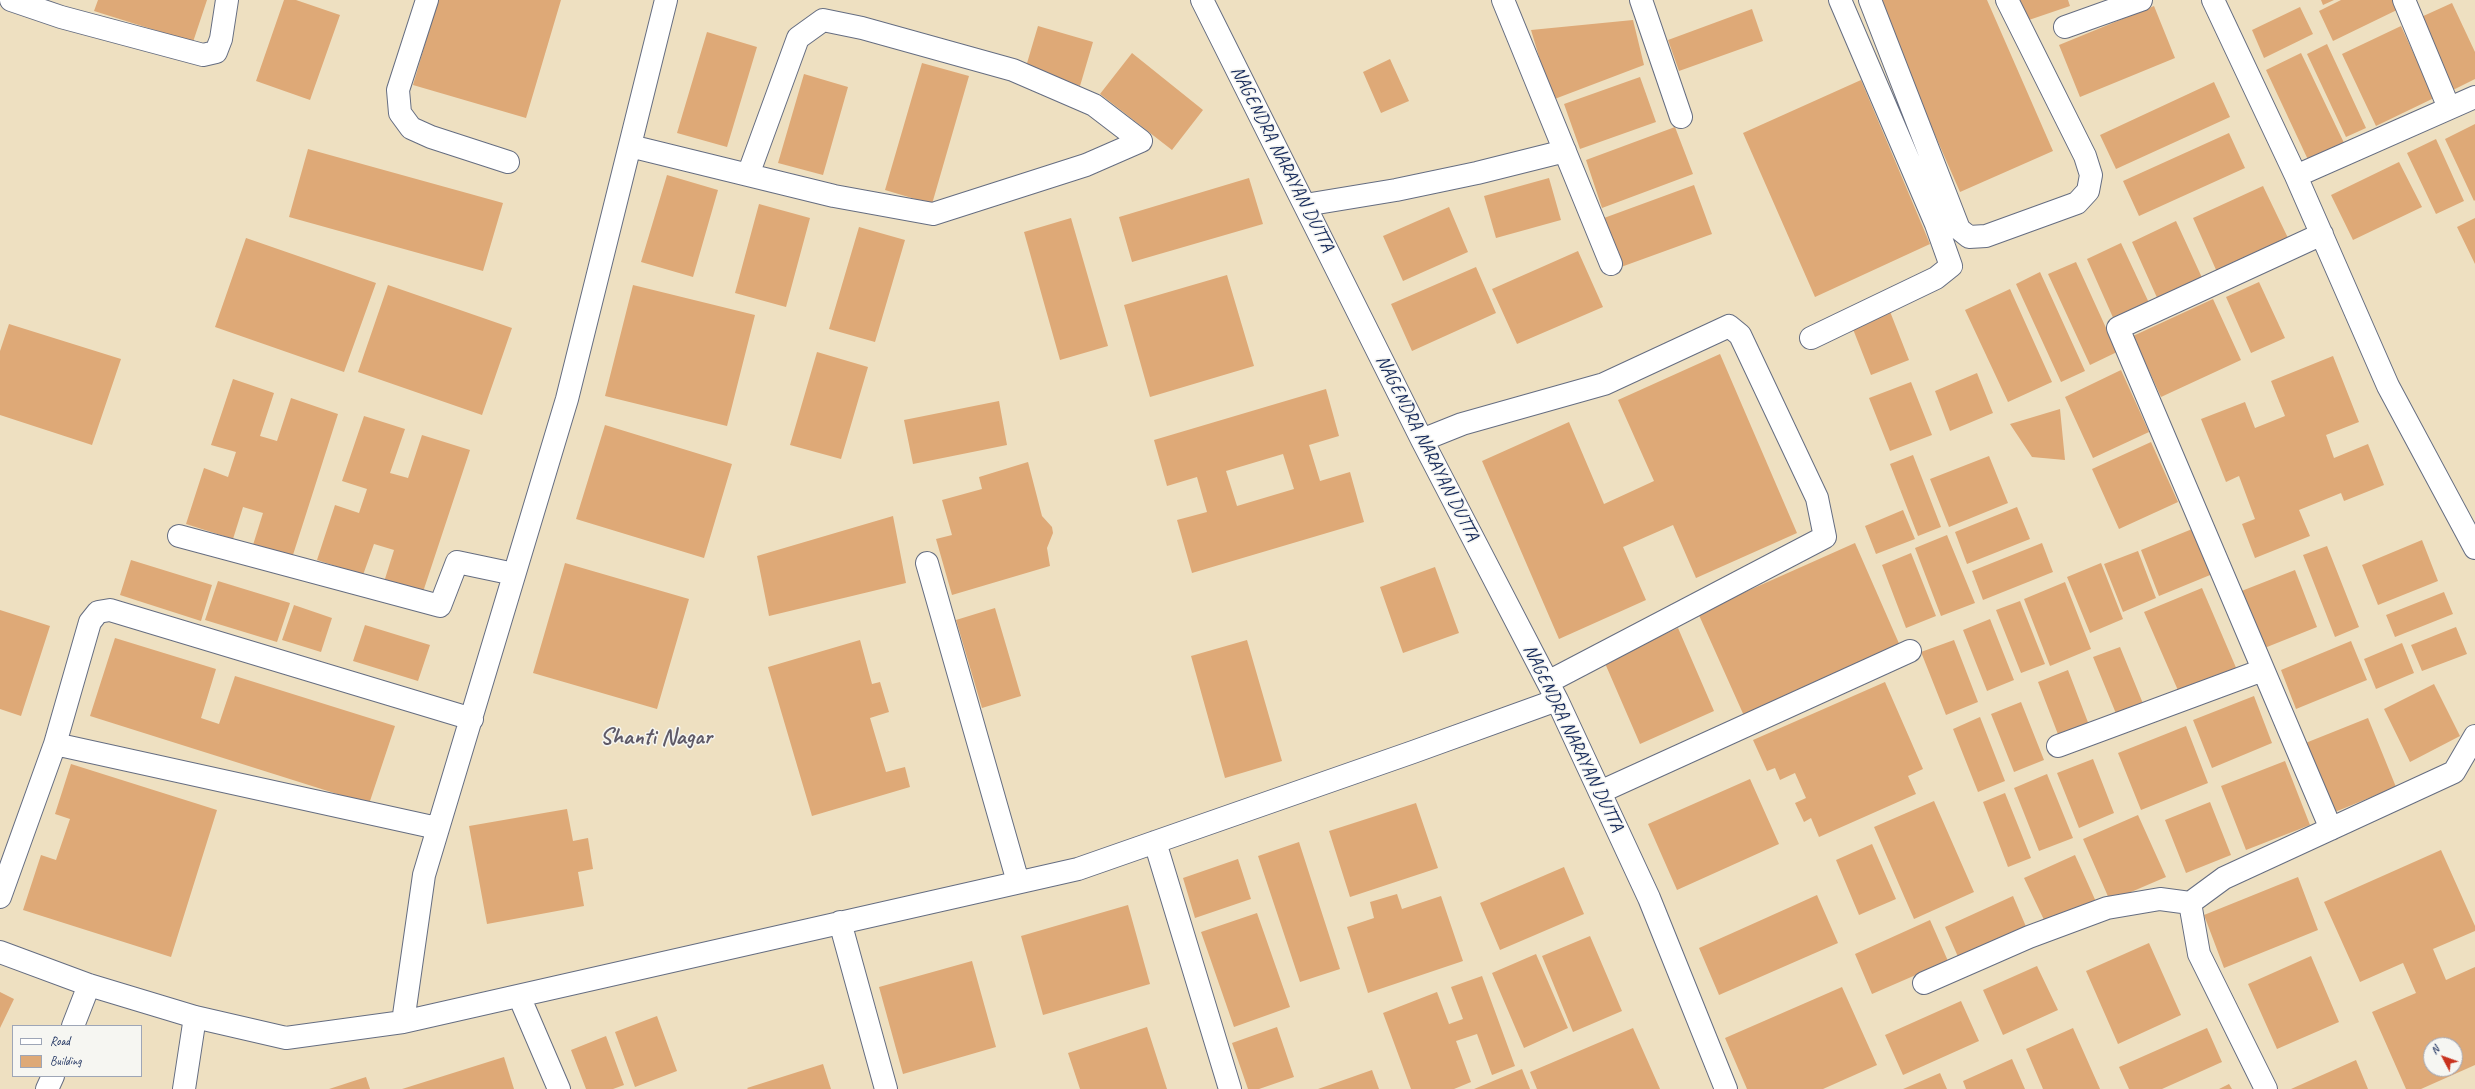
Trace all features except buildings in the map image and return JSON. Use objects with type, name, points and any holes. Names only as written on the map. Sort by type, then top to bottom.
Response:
[{"type":"street","points":[[11,0],[64,8],[203,55],[216,52],[221,39],[227,0]]},
{"type":"street","points":[[427,0],[398,90],[400,113],[411,128],[431,137],[508,162]]},
{"type":"street","points":[[403,1022],[424,875],[567,399],[666,0]]},
{"type":"street","name":"NAGENDRA NARAYAN DUTTA","points":[[1202,0],[1422,440],[1552,691],[1649,898],[1726,1089]]},
{"type":"street","points":[[1503,0],[1611,264]]},
{"type":"street","points":[[1641,0],[1681,117]]},
{"type":"street","points":[[1811,338],[1936,278],[1951,266],[1936,224],[1840,0]]},
{"type":"street","points":[[1870,0],[1959,229],[1969,237],[1986,236],[2077,203],[2088,191],[2091,175],[2085,156],[2007,0]]},
{"type":"street","points":[[2065,27],[2141,0]]},
{"type":"street","points":[[2213,0],[2296,176],[2388,386],[2475,548]]},
{"type":"street","points":[[2404,0],[2449,108]]},
{"type":"street","points":[[630,146],[748,175],[834,196],[933,214],[1086,164],[1141,141],[1094,105],[1013,70],[862,28],[823,20],[798,38],[748,175]]},
{"type":"street","points":[[2296,176],[2475,97]]},
{"type":"street","points":[[1305,205],[1476,174],[1565,151]]},
{"type":"street","points":[[2322,234],[2118,328],[2331,829]]},
{"type":"street","points":[[0,952],[89,985],[195,1017],[286,1038],[403,1022],[1078,869],[1155,842],[1552,691],[1826,537],[1817,498],[1740,335],[1729,326],[1604,384],[1462,424],[1422,440]]},
{"type":"street","points":[[179,536],[440,606],[457,562],[514,574]]},
{"type":"street","points":[[926,563],[1018,882]]},
{"type":"street","points":[[0,897],[55,744],[90,622],[98,612],[110,610],[472,719]]},
{"type":"street","points":[[1600,792],[1910,651]]},
{"type":"street","points":[[2058,746],[2263,670]]},
{"type":"street","points":[[1924,983],[2029,937],[2107,908],[2160,899],[2190,902],[2224,878],[2454,772],[2475,736]]},
{"type":"street","points":[[55,744],[437,828]]},
{"type":"street","points":[[1155,842],[1230,1089]]},
{"type":"street","points":[[2190,902],[2199,954],[2266,1089]]},
{"type":"street","points":[[840,922],[886,1089]]},
{"type":"street","points":[[73,1025],[89,985]]},
{"type":"street","points":[[519,996],[559,1089]]},
{"type":"street","points":[[184,1089],[195,1017]]},
{"type":"street","points":[[48,1089],[53,1077]]},
{"type":"district","name":"Shanti Nagar","points":[[656,738]]}]
